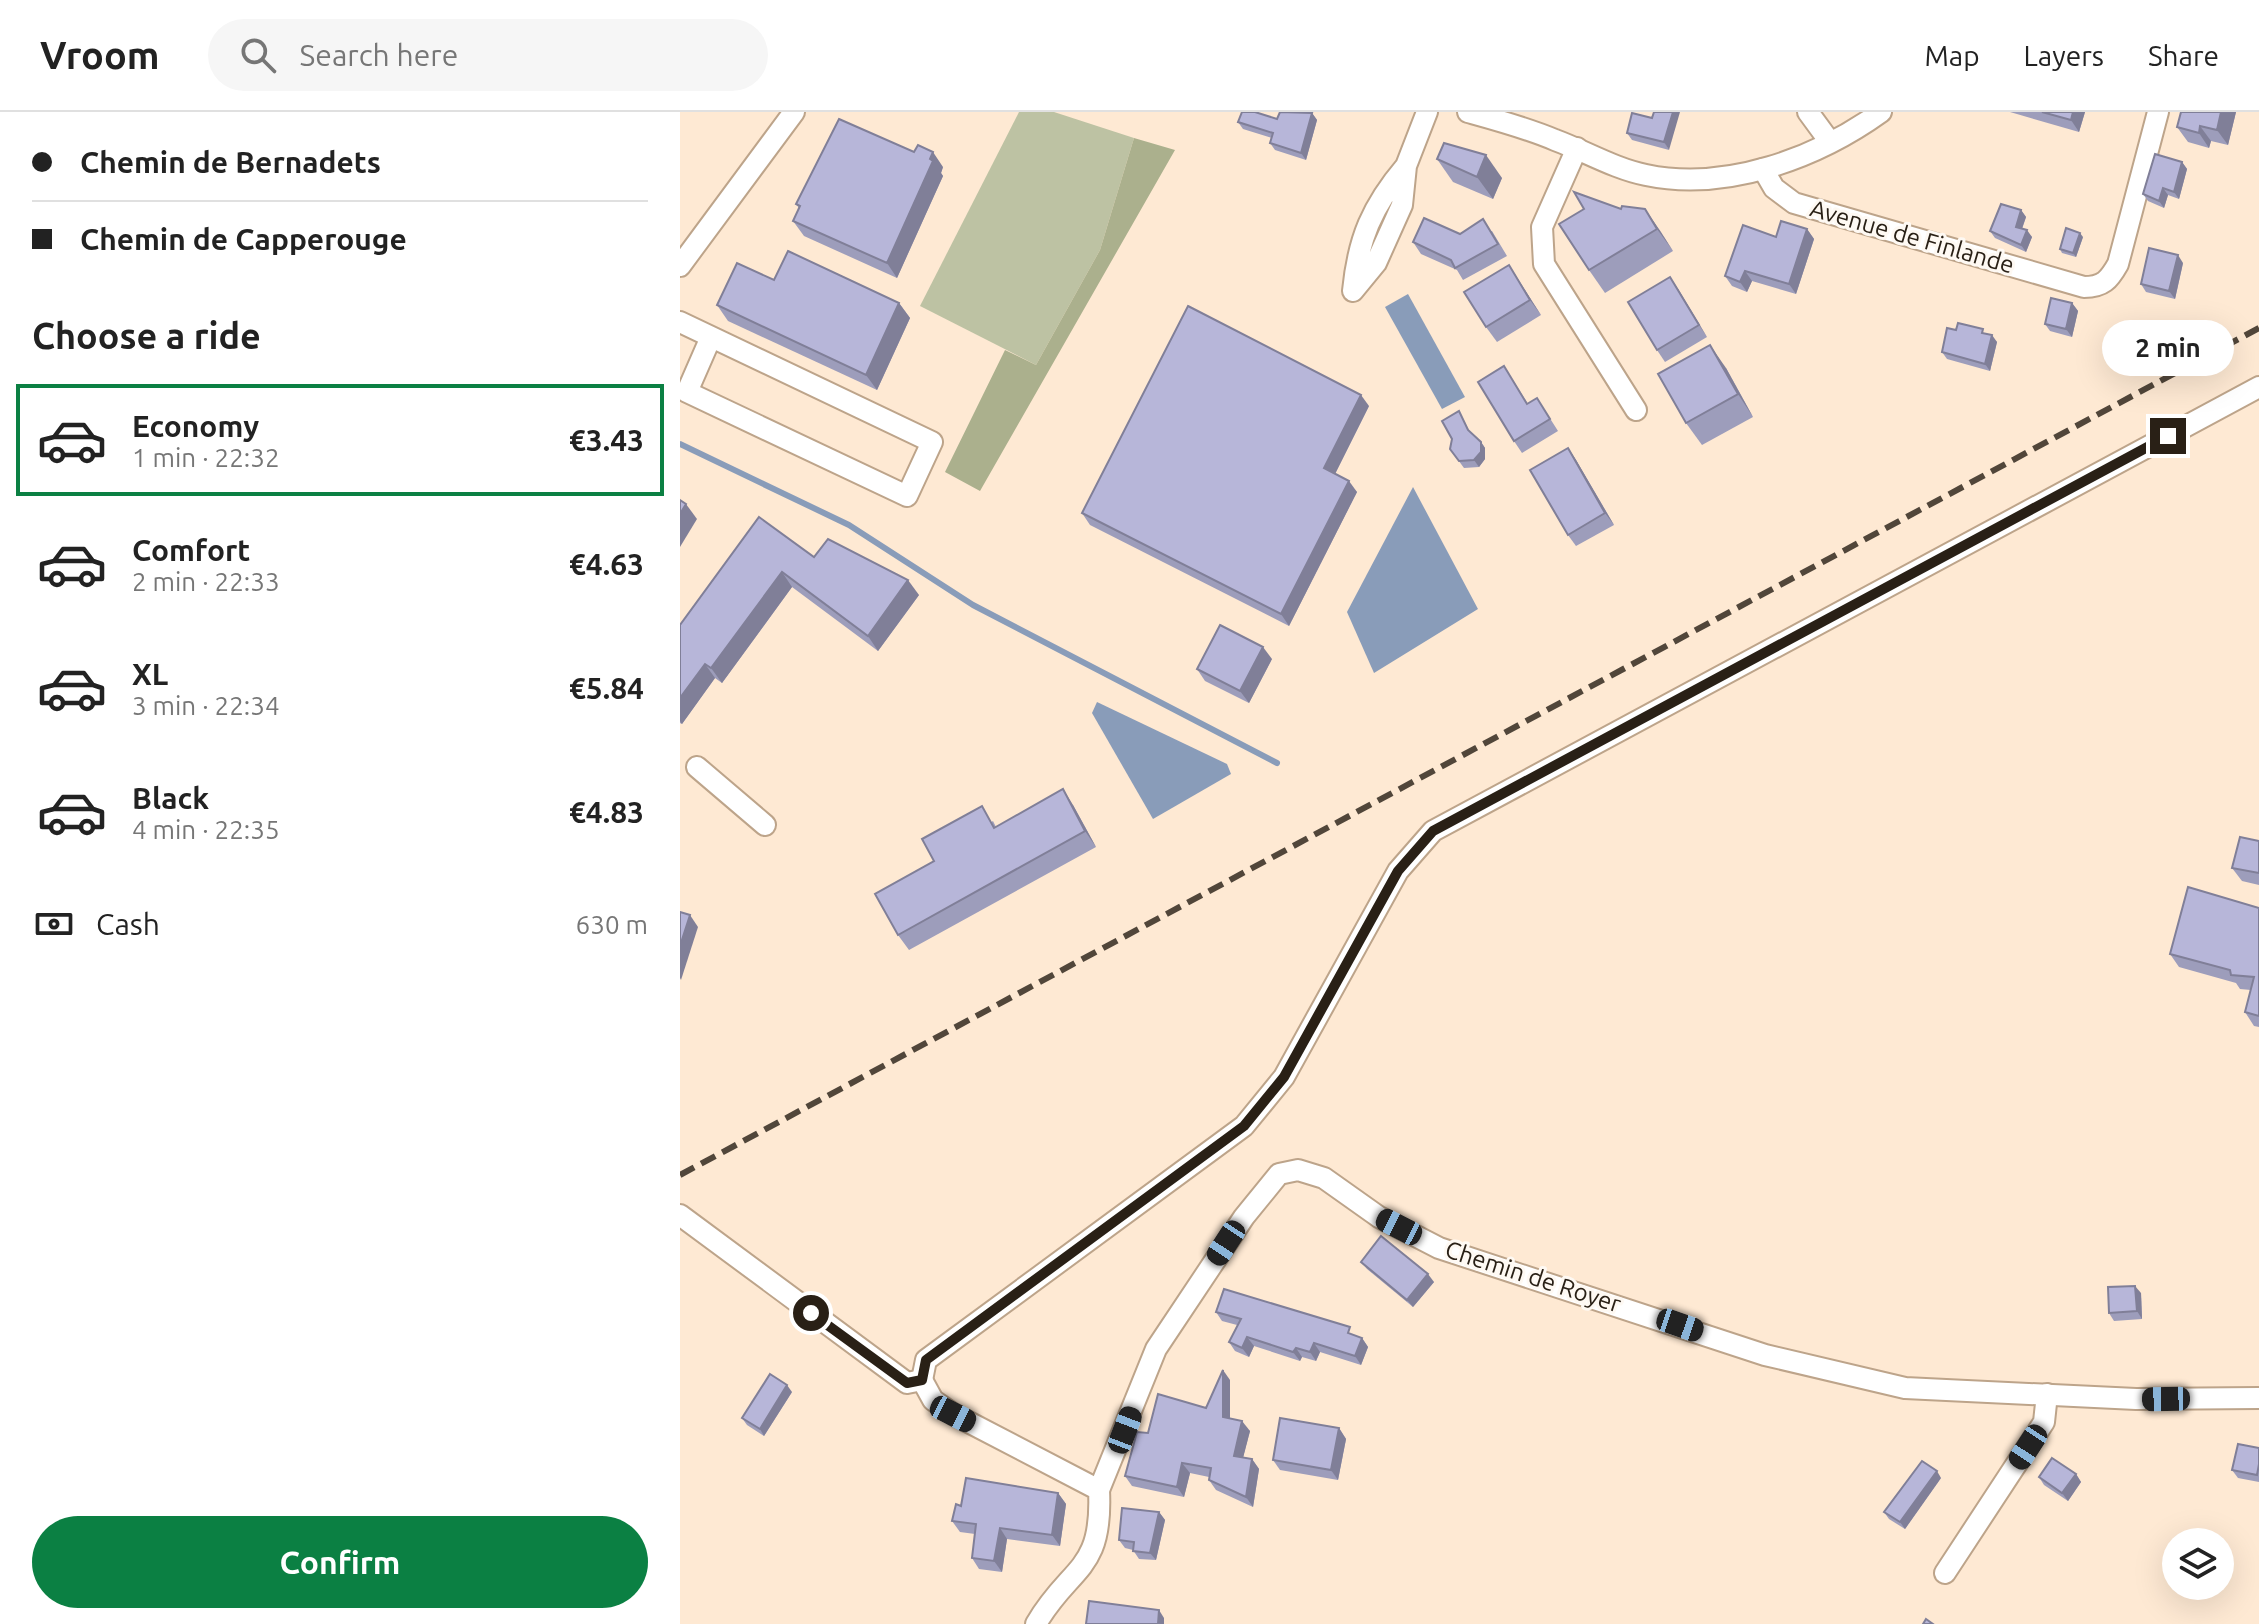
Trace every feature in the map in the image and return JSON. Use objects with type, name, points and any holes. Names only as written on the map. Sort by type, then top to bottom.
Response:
[{"type":"street","points":[[680,266],[794,112]]},
{"type":"street","points":[[1406,166],[1381,195],[1357,250],[1353,291],[1376,263],[1402,205],[1406,166],[1427,112]]},
{"type":"street","points":[[1468,112],[1577,148],[1644,175],[1713,180],[1763,169],[1830,142],[1881,112]]},
{"type":"street","points":[[1808,112],[1830,142]]},
{"type":"street","name":"Avenue de Finlande","points":[[1763,169],[1774,188],[1794,203],[2084,287],[2097,287],[2108,280],[2118,264],[2158,112]]},
{"type":"street","points":[[1577,148],[1542,227],[1544,264],[1636,410]]},
{"type":"street","points":[[680,322],[932,442],[907,496],[687,392],[711,337]]},
{"type":"street","points":[[1036,1624],[1092,1553],[1101,1525],[1099,1490],[953,1414],[933,1400],[922,1380],[926,1360],[1244,1126],[1284,1077],[1398,871],[1433,831],[2259,387]]},
{"type":"street","points":[[696,766],[765,825]]},
{"type":"street","name":"Chemin de Royer","points":[[1099,1490],[1156,1349],[1244,1217],[1279,1174],[1298,1170],[1324,1178],[1379,1217],[1439,1248],[1765,1355],[1905,1388],[2136,1399],[2259,1398]]},
{"type":"street","points":[[680,1215],[907,1383],[922,1380]]},
{"type":"street","points":[[1945,1573],[2044,1422],[2047,1394]]},
{"type":"green space","points":[[1019,112],[1054,112],[1134,138],[1100,250],[1036,365],[920,306]]},
{"type":"green space","points":[[1134,138],[1175,150],[980,491],[945,472],[1005,350],[1036,365],[1100,250]]},
{"type":"water","points":[[1408,294],[1465,397],[1442,409],[1385,307]]},
{"type":"water","points":[[1413,487],[1478,609],[1374,673],[1347,612]]},
{"type":"water","points":[[1097,702],[1227,764],[1231,774],[1153,819],[1092,713]]},
{"type":"building","points":[[1242,112],[1255,112],[1277,119],[1280,112],[1312,113],[1301,153],[1270,143],[1273,133],[1238,122]]},
{"type":"building","points":[[1654,112],[1673,112],[1664,142],[1627,133],[1632,113],[1652,118]]},
{"type":"building","points":[[2042,112],[2073,112],[2071,120]]},
{"type":"building","points":[[2181,112],[2221,112],[2217,130],[2200,126],[2199,133],[2177,127]]},
{"type":"building","points":[[839,119],[914,152],[918,145],[933,152],[930,159],[933,161],[887,263],[793,221],[800,206],[796,204]]},
{"type":"building","points":[[1444,143],[1486,155],[1477,177],[1437,159]]},
{"type":"building","points":[[2155,154],[2182,162],[2174,192],[2163,188],[2159,201],[2143,194]]},
{"type":"building","points":[[1574,192],[1621,209],[1622,206],[1645,209],[1657,229],[1589,270],[1559,224],[1584,209]]},
{"type":"building","points":[[2001,204],[2021,210],[2016,227],[2027,230],[2021,245],[1990,231]]},
{"type":"building","points":[[1424,218],[1460,234],[1483,219],[1498,244],[1455,268],[1451,260],[1413,242]]},
{"type":"building","points":[[1781,221],[1807,229],[1789,284],[1745,271],[1740,282],[1725,276],[1743,225],[1776,237]]},
{"type":"building","points":[[2066,228],[2080,233],[2073,253],[2060,249]]},
{"type":"building","points":[[2149,248],[2178,255],[2169,291],[2141,284]]},
{"type":"building","points":[[788,251],[899,303],[866,375],[717,305],[737,263],[774,280]]},
{"type":"building","points":[[1509,265],[1530,300],[1486,327],[1464,292]]},
{"type":"building","points":[[1670,277],[1699,325],[1657,350],[1628,302]]},
{"type":"building","points":[[2051,298],[2072,303],[2066,329],[2045,324]]},
{"type":"building","points":[[1188,306],[1361,395],[1324,468],[1349,481],[1281,614],[1082,513]]},
{"type":"building","points":[[1958,323],[1983,329],[1982,333],[1992,335],[1985,364],[1942,352],[1947,328],[1956,330]]},
{"type":"building","points":[[1710,345],[1738,394],[1686,423],[1658,374]]},
{"type":"building","points":[[1504,366],[1527,404],[1537,398],[1550,419],[1514,441],[1478,382]]},
{"type":"building","points":[[1459,411],[1468,430],[1481,442],[1481,452],[1474,460],[1459,461],[1450,449],[1452,439],[1442,421]]},
{"type":"building","points":[[1568,448],[1605,513],[1568,535],[1530,470]]},
{"type":"building","points":[[680,500],[686,504],[680,514]]},
{"type":"building","points":[[759,517],[814,557],[828,539],[908,580],[868,636],[782,572],[711,668],[705,664],[680,698],[680,625]]},
{"type":"building","points":[[1220,625],[1263,647],[1240,691],[1197,669]]},
{"type":"building","points":[[1063,789],[1085,831],[898,935],[875,894],[934,861],[922,839],[982,806],[994,828]]},
{"type":"building","points":[[2240,837],[2259,841],[2259,873],[2232,868]]},
{"type":"building","points":[[2188,887],[2259,908],[2259,1016],[2245,1012],[2254,977],[2231,975],[2230,970],[2170,954]]},
{"type":"building","points":[[680,912],[690,915],[680,946]]},
{"type":"building","points":[[1381,1236],[1428,1274],[1407,1300],[1361,1262]]},
{"type":"building","points":[[2135,1286],[2137,1311],[2109,1313],[2108,1287]]},
{"type":"building","points":[[1224,1289],[1350,1327],[1348,1333],[1362,1338],[1355,1356],[1314,1343],[1310,1352],[1296,1348],[1293,1352],[1247,1337],[1242,1348],[1229,1342],[1241,1319],[1216,1312]]},
{"type":"building","points":[[1223,1370],[1223,1417],[1242,1421],[1234,1456],[1252,1459],[1246,1497],[1209,1480],[1211,1468],[1182,1463],[1177,1487],[1125,1476],[1137,1432],[1148,1433],[1158,1394],[1206,1408]]},
{"type":"building","points":[[770,1374],[787,1385],[760,1429],[742,1418]]},
{"type":"building","points":[[1280,1418],[1339,1428],[1331,1470],[1273,1460]]},
{"type":"building","points":[[2238,1444],[2259,1448],[2257,1475],[2232,1470]]},
{"type":"building","points":[[2052,1458],[2076,1474],[2062,1493],[2039,1477]]},
{"type":"building","points":[[1922,1461],[1937,1471],[1900,1522],[1884,1512]]},
{"type":"building","points":[[966,1478],[1058,1493],[1052,1535],[1000,1528],[994,1561],[972,1558],[976,1524],[952,1521],[956,1504],[961,1506]]},
{"type":"building","points":[[1122,1508],[1159,1512],[1150,1553],[1133,1551],[1134,1542],[1119,1540]]},
{"type":"building","points":[[1089,1601],[1159,1610],[1158,1624],[1086,1624]]},
{"type":"waterway","points":[[680,444],[849,525],[973,605],[1277,763]]},
{"type":"railway","points":[[680,1175],[2259,328]]},
{"type":"route","points":[[811,1313],[907,1383],[922,1380],[926,1360],[1244,1126],[1284,1077],[1405,859],[1433,831],[2168,436]]}]
